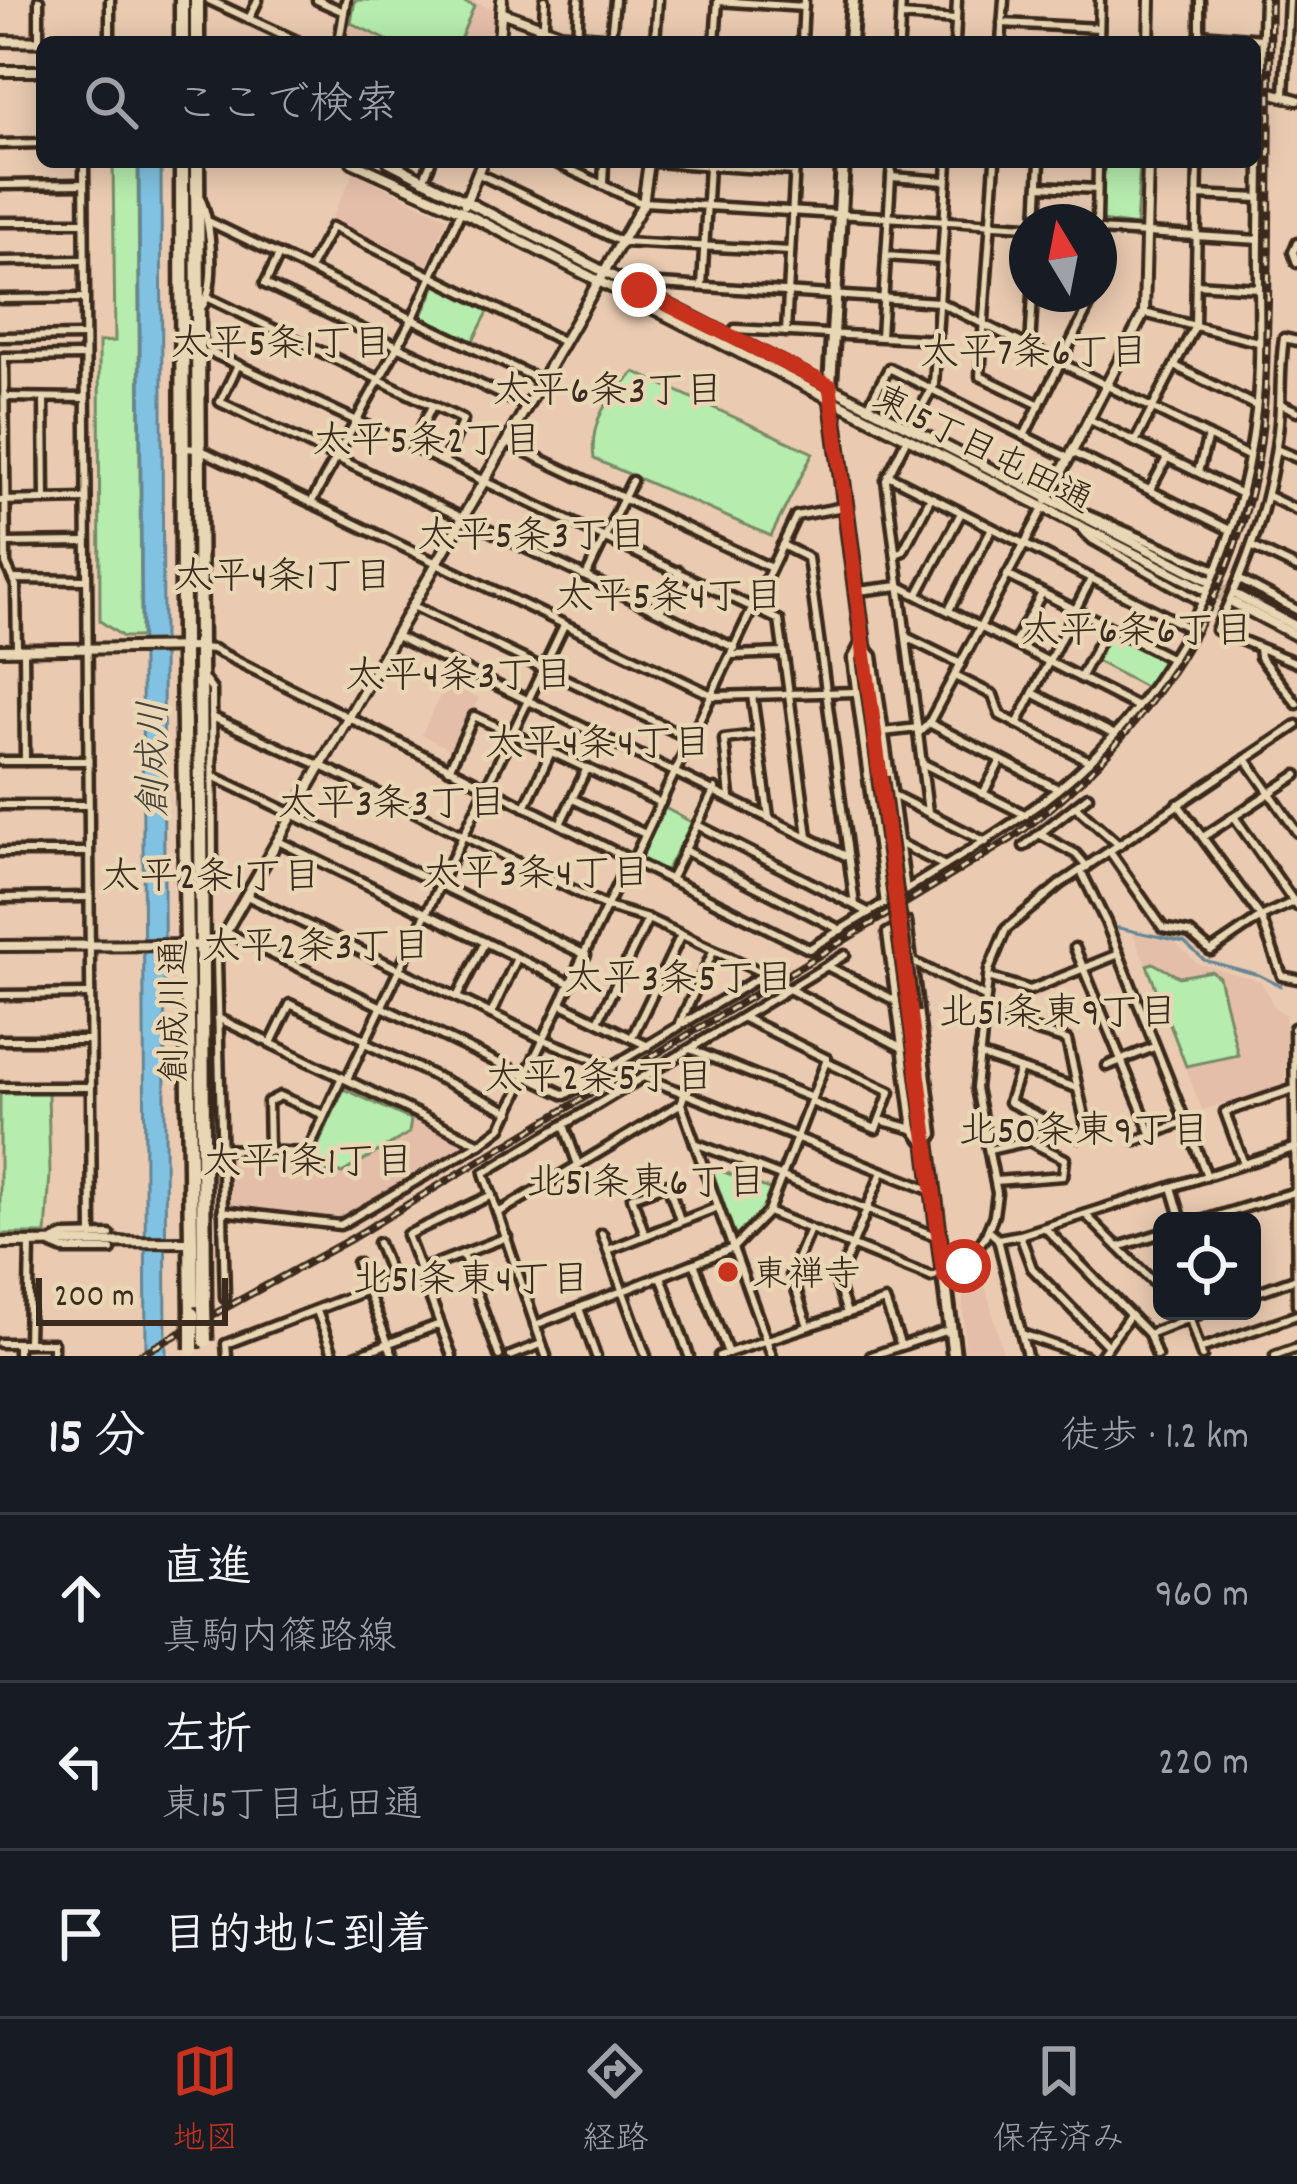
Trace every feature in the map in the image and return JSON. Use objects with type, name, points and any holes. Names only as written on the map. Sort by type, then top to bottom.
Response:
[{"type":"highway","points":[[182,0],[182,36]]},
{"type":"highway","points":[[196,0],[197,36]]},
{"type":"highway","name":"創成川通","points":[[182,168],[183,448],[176,649],[194,945],[198,1350]]},
{"type":"highway","name":"創成川通","points":[[197,168],[201,896],[194,945],[184,1243],[198,1310]]},
{"type":"main road","points":[[850,36],[853,0]]},
{"type":"main road","points":[[843,168],[830,392],[954,1356]]},
{"type":"street","points":[[39,0],[39,36]]},
{"type":"street","points":[[110,0],[110,36]]},
{"type":"street","points":[[209,0],[278,36]]},
{"type":"street","points":[[249,19],[258,0]]},
{"type":"street","points":[[317,0],[344,12]]},
{"type":"street","points":[[340,36],[346,0]]},
{"type":"street","points":[[499,36],[502,0]]},
{"type":"street","points":[[543,36],[545,0]]},
{"type":"street","points":[[577,36],[580,0]]},
{"type":"street","points":[[611,36],[615,0]]},
{"type":"street","points":[[654,36],[658,0]]},
{"type":"street","points":[[715,36],[718,0],[804,4],[802,36]]},
{"type":"street","points":[[899,36],[902,0]]},
{"type":"street","points":[[955,36],[957,0]]},
{"type":"street","points":[[1001,36],[1004,0]]},
{"type":"street","points":[[1099,36],[1100,0]]},
{"type":"street","points":[[1149,36],[1150,0]]},
{"type":"street","points":[[1200,0],[1200,36]]},
{"type":"street","points":[[1261,59],[1264,0]]},
{"type":"street","points":[[1284,95],[1293,21],[1288,0]]},
{"type":"street","points":[[501,12],[569,36]]},
{"type":"street","points":[[901,16],[956,20]]},
{"type":"street","points":[[1002,23],[1099,28]]},
{"type":"street","points":[[0,41],[36,41]]},
{"type":"street","points":[[1287,47],[1297,52]]},
{"type":"street","points":[[0,71],[36,71]]},
{"type":"street","points":[[1261,89],[1297,100]]},
{"type":"street","points":[[0,144],[36,143]]},
{"type":"street","points":[[84,168],[92,1236]]},
{"type":"street","name":"東15丁目屯田通","points":[[367,168],[464,206]]},
{"type":"street","name":"東15丁目屯田通","points":[[399,168],[601,278],[868,407],[909,433]]},
{"type":"street","points":[[422,182],[428,168]]},
{"type":"street","points":[[310,503],[413,318],[480,168]]},
{"type":"street","points":[[573,168],[644,203],[1009,225]]},
{"type":"street","points":[[603,185],[604,168]]},
{"type":"street","points":[[0,946],[194,945],[217,940],[226,932],[644,203],[650,168]]},
{"type":"street","points":[[702,286],[709,168]]},
{"type":"street","points":[[785,332],[795,168]]},
{"type":"street","points":[[881,337],[892,168]]},
{"type":"street","points":[[928,812],[888,475],[932,389],[947,168]]},
{"type":"street","points":[[995,168],[980,376],[1040,405]]},
{"type":"street","points":[[1038,204],[1040,168]]},
{"type":"street","points":[[1097,168],[1097,204]]},
{"type":"street","points":[[883,732],[918,731],[929,723],[1144,313],[1148,168]]},
{"type":"street","points":[[1135,442],[1195,326],[1198,168]]},
{"type":"street","points":[[0,650],[212,649],[809,949],[1026,815],[1115,735],[1172,659],[1232,530],[1250,457],[1258,342],[1258,168]]},
{"type":"street","points":[[478,173],[622,242],[790,251]]},
{"type":"street","points":[[891,177],[946,181]]},
{"type":"street","points":[[0,185],[84,184]]},
{"type":"street","points":[[1039,185],[1097,189]]},
{"type":"street","points":[[197,191],[209,222],[209,298],[198,312]]},
{"type":"street","points":[[1197,195],[1259,198]]},
{"type":"street","points":[[0,223],[84,222]]},
{"type":"street","points":[[209,222],[542,382]]},
{"type":"street","points":[[309,269],[332,227],[565,342]]},
{"type":"street","points":[[1117,229],[1259,240]]},
{"type":"street","points":[[1297,244],[1293,252],[1297,263]]},
{"type":"street","points":[[279,255],[265,284],[527,407]]},
{"type":"street","points":[[886,256],[941,260]]},
{"type":"street","points":[[0,261],[84,260]]},
{"type":"street","name":"東15丁目屯田通","points":[[601,278],[639,290],[1046,503],[1074,523],[1206,584],[1073,511],[1046,503]]},
{"type":"street","points":[[639,290],[644,283],[939,302],[1250,457]]},
{"type":"street","points":[[1196,284],[1259,288]]},
{"type":"street","points":[[0,299],[85,298]]},
{"type":"street","points":[[209,298],[463,420],[444,461]]},
{"type":"street","points":[[1030,347],[1032,312]]},
{"type":"street","points":[[1024,436],[1086,312]]},
{"type":"street","points":[[1144,313],[1258,342]]},
{"type":"street","points":[[730,338],[735,329],[937,340]]},
{"type":"street","points":[[0,337],[85,336]]},
{"type":"street","points":[[1297,341],[1284,338],[1281,404],[1268,496],[1240,580],[1216,629],[1297,663]]},
{"type":"street","points":[[183,354],[212,353],[779,620],[808,836]]},
{"type":"street","points":[[25,761],[20,650],[13,579],[6,564],[2,357],[85,356]]},
{"type":"street","points":[[238,365],[220,402],[661,612],[733,651],[783,653]]},
{"type":"street","points":[[1174,365],[1256,406]]},
{"type":"street","points":[[868,407],[889,368],[1024,436],[1232,530]]},
{"type":"street","points":[[4,398],[85,398]]},
{"type":"street","points":[[44,398],[45,500]]},
{"type":"street","points":[[1281,404],[1297,411]]},
{"type":"street","points":[[413,446],[432,405]]},
{"type":"street","points":[[1088,419],[1243,494]]},
{"type":"street","points":[[1198,472],[1208,436]]},
{"type":"street","points":[[507,443],[771,568]]},
{"type":"street","points":[[183,448],[199,449],[714,696],[855,692]]},
{"type":"street","points":[[1276,449],[1297,458]]},
{"type":"street","points":[[1150,490],[1167,458]]},
{"type":"street","points":[[888,475],[1189,628]]},
{"type":"street","points":[[586,576],[632,481]]},
{"type":"street","points":[[1268,496],[1297,509]]},
{"type":"street","points":[[895,555],[903,551],[931,497]]},
{"type":"street","points":[[3,501],[86,500]]},
{"type":"street","points":[[223,1210],[340,1225],[501,1128],[625,868],[633,862],[693,740],[782,545],[801,512],[842,507]]},
{"type":"street","points":[[1073,511],[1097,516],[1216,570]]},
{"type":"street","points":[[917,595],[962,512]]},
{"type":"street","points":[[1074,523],[1093,540],[1202,602]]},
{"type":"street","points":[[949,611],[992,528]]},
{"type":"street","points":[[6,543],[86,542]]},
{"type":"street","points":[[782,545],[808,558],[855,905]]},
{"type":"street","points":[[1252,547],[1297,568]]},
{"type":"street","points":[[661,612],[679,571]]},
{"type":"street","points":[[1007,575],[1172,659]]},
{"type":"street","points":[[1017,724],[1091,578]]},
{"type":"street","points":[[13,579],[86,580]]},
{"type":"street","points":[[1240,580],[1297,610]]},
{"type":"street","points":[[855,592],[899,586],[1138,707]]},
{"type":"street","points":[[1014,644],[1042,593]]},
{"type":"street","points":[[1297,627],[1236,600],[1297,636]]},
{"type":"street","points":[[413,606],[693,740]]},
{"type":"street","points":[[221,1149],[307,1153],[384,1007],[564,625]]},
{"type":"street","points":[[1080,678],[1108,626]]},
{"type":"street","points":[[396,636],[848,857]]},
{"type":"street","points":[[906,637],[961,664]]},
{"type":"street","points":[[885,904],[855,692],[852,659],[861,642],[873,656],[906,890]]},
{"type":"street","points":[[1258,648],[1297,704]]},
{"type":"street","points":[[199,670],[212,690],[213,776],[213,880],[201,896]]},
{"type":"street","points":[[955,676],[993,695],[1000,715],[1090,761]]},
{"type":"street","points":[[1033,693],[1115,735]]},
{"type":"street","points":[[752,695],[769,817]]},
{"type":"street","points":[[448,769],[475,716],[661,803]]},
{"type":"street","points":[[212,717],[608,907],[648,919],[765,974]]},
{"type":"street","points":[[929,723],[1058,789]]},
{"type":"street","points":[[768,1212],[931,1277],[964,1266],[988,1230],[998,1192],[976,1088],[988,977],[1006,929],[1084,868],[1297,725]]},
{"type":"street","points":[[730,797],[724,740],[758,735]]},
{"type":"street","points":[[525,808],[551,752]]},
{"type":"street","points":[[1246,759],[1297,832]]},
{"type":"street","points":[[982,794],[1001,760]]},
{"type":"street","points":[[0,761],[87,761]]},
{"type":"street","points":[[922,763],[1026,815]]},
{"type":"street","points":[[560,825],[587,768]]},
{"type":"street","points":[[1203,838],[1297,775]]},
{"type":"street","points":[[213,776],[586,955]]},
{"type":"street","points":[[670,880],[715,789]]},
{"type":"street","points":[[893,795],[986,842]]},
{"type":"street","points":[[1024,845],[1088,796]]},
{"type":"street","points":[[573,799],[645,835]]},
{"type":"street","points":[[1178,804],[1261,917],[1282,976],[1297,980]]},
{"type":"street","points":[[0,806],[88,805]]},
{"type":"street","points":[[1075,806],[1119,845]]},
{"type":"street","points":[[1110,851],[1163,928],[1190,932],[1211,951],[1261,917],[1296,902],[1235,818]]},
{"type":"street","points":[[697,825],[870,913]]},
{"type":"street","points":[[1041,835],[1076,854],[1084,868],[1207,1176]]},
{"type":"street","points":[[278,841],[572,984]]},
{"type":"street","points":[[899,843],[945,866]]},
{"type":"street","points":[[684,850],[841,930]]},
{"type":"street","points":[[0,852],[88,852]]},
{"type":"street","points":[[247,896],[545,1040],[613,1067]]},
{"type":"street","points":[[0,898],[88,897]]},
{"type":"street","points":[[598,1022],[648,919]]},
{"type":"street","points":[[907,922],[934,1134],[926,1146],[913,1129],[896,1001],[887,933],[907,922]]},
{"type":"street","points":[[226,932],[565,1095],[781,965]]},
{"type":"street","points":[[632,1037],[681,935]]},
{"type":"street","points":[[217,940],[222,947],[217,960],[224,1298]]},
{"type":"street","points":[[457,998],[484,942]]},
{"type":"street","points":[[1076,948],[1152,1135]]},
{"type":"street","points":[[679,1026],[714,950]]},
{"type":"street","points":[[988,977],[1030,990],[1119,954]]},
{"type":"street","points":[[546,1356],[484,1173],[844,955]]},
{"type":"street","points":[[491,1014],[517,958]]},
{"type":"street","points":[[913,962],[986,997]]},
{"type":"street","points":[[827,966],[896,1001]]},
{"type":"street","points":[[787,988],[902,1048]]},
{"type":"street","points":[[0,995],[90,994]]},
{"type":"street","points":[[271,1043],[290,1004],[510,1112]]},
{"type":"street","points":[[562,1004],[648,1046]]},
{"type":"street","points":[[984,1015],[1067,1040],[1086,1125],[1079,1137],[1009,1102],[1020,1069]]},
{"type":"street","points":[[690,1049],[876,1129],[890,1092],[742,1017]]},
{"type":"street","points":[[218,1018],[480,1144]]},
{"type":"street","points":[[1294,1028],[1297,1305]]},
{"type":"street","points":[[0,1040],[90,1040]]},
{"type":"street","points":[[1107,1066],[1155,1046]]},
{"type":"street","points":[[979,1055],[1077,1088]]},
{"type":"street","points":[[536,1325],[733,1247],[768,1212],[826,1062]]},
{"type":"street","points":[[643,1076],[683,1099],[932,1191]]},
{"type":"street","points":[[0,1087],[90,1087]]},
{"type":"street","points":[[1244,1164],[1225,1112],[1294,1089]]},
{"type":"street","points":[[269,1151],[268,1102],[280,1096],[324,1115]]},
{"type":"street","points":[[683,1099],[772,1356]]},
{"type":"street","points":[[498,1214],[683,1099]]},
{"type":"street","points":[[880,1120],[913,1129]]},
{"type":"street","points":[[1136,1141],[1186,1121]]},
{"type":"street","points":[[564,1125],[578,1165]]},
{"type":"street","points":[[989,1150],[1029,1141],[1065,1159],[1063,1177],[995,1180]]},
{"type":"street","points":[[695,1143],[938,1237]]},
{"type":"street","points":[[998,1239],[1295,1148]]},
{"type":"street","points":[[847,1314],[836,1283],[882,1172]]},
{"type":"street","points":[[645,1235],[632,1197],[668,1184],[681,1222]]},
{"type":"street","points":[[1172,1187],[1179,1212]]},
{"type":"street","points":[[1229,1212],[1295,1191]]},
{"type":"street","points":[[452,1356],[406,1235],[492,1195]]},
{"type":"street","points":[[608,1250],[718,1207]]},
{"type":"street","points":[[1086,1215],[1153,1278]]},
{"type":"street","points":[[1045,1228],[1149,1334],[1155,1355]]},
{"type":"street","points":[[808,1326],[791,1274],[810,1229]]},
{"type":"street","points":[[988,1230],[998,1239],[1027,1356]]},
{"type":"street","points":[[602,1234],[646,1356]]},
{"type":"street","points":[[47,1243],[64,1236],[110,1235]]},
{"type":"street","points":[[1021,1235],[1032,1268],[1108,1346]]},
{"type":"street","points":[[1118,1247],[1153,1236]]},
{"type":"street","points":[[227,1356],[226,1344],[507,1238]]},
{"type":"street","points":[[28,1343],[30,1243]]},
{"type":"street","points":[[47,1243],[64,1250],[110,1250]]},
{"type":"street","points":[[0,1244],[184,1243]]},
{"type":"street","points":[[378,1243],[393,1281]]},
{"type":"street","points":[[463,1254],[499,1356]]},
{"type":"street","points":[[357,1263],[393,1356]]},
{"type":"street","points":[[694,1263],[724,1354],[885,1301],[901,1346]]},
{"type":"street","points":[[661,1276],[689,1356]]},
{"type":"street","points":[[1261,1291],[1295,1278]]},
{"type":"street","points":[[579,1308],[596,1356]]},
{"type":"street","points":[[317,1311],[334,1356]]},
{"type":"street","points":[[1101,1356],[1131,1315]]},
{"type":"street","points":[[1190,1320],[1201,1353],[1297,1315]]},
{"type":"street","points":[[1149,1334],[1187,1320]]},
{"type":"street","points":[[355,1356],[440,1324]]},
{"type":"street","points":[[871,1356],[951,1329]]},
{"type":"street","points":[[1022,1334],[1085,1356]]},
{"type":"street","points":[[0,1343],[53,1343],[53,1356]]},
{"type":"street","points":[[18,1343],[18,1356]]},
{"type":"street","points":[[511,1356],[542,1344]]},
{"type":"street","points":[[1275,1356],[1297,1348]]},
{"type":"shaded area","points":[[351,0],[470,0],[493,9],[492,36],[346,36]]},
{"type":"shaded area","points":[[354,172],[447,218],[426,268],[329,223]]},
{"type":"shaded area","points":[[446,683],[479,698],[454,751],[421,735]]},
{"type":"shaded area","points":[[1133,933],[1176,943],[1197,963],[1261,981],[1275,1008],[1286,1015],[1285,1087],[1202,1110]]},
{"type":"shaded area","points":[[341,1084],[461,1140],[464,1147],[336,1220],[227,1207],[225,1154],[307,1157]]},
{"type":"shaded area","points":[[982,1273],[1004,1356],[965,1355],[962,1280],[968,1274]]},
{"type":"green space","points":[[355,0],[459,0],[474,6],[462,36],[378,36],[351,23]]},
{"type":"green space","points":[[113,168],[138,168],[141,637],[123,637],[100,621],[99,342],[115,341]]},
{"type":"green space","points":[[1102,168],[1140,168],[1136,226],[1117,223],[1117,204],[1101,204]]},
{"type":"green space","points":[[437,283],[490,308],[472,343],[421,318]]},
{"type":"green space","points":[[635,372],[813,453],[771,536],[594,459],[594,433],[602,410]]},
{"type":"green space","points":[[1111,632],[1165,659],[1147,688],[1094,660]]},
{"type":"green space","points":[[665,808],[693,823],[665,872],[641,860],[641,855]]},
{"type":"green space","points":[[1153,963],[1179,977],[1211,971],[1219,977],[1238,1055],[1186,1066],[1147,965]]},
{"type":"green space","points":[[344,1089],[411,1120],[409,1133],[342,1173],[324,1172],[324,1167],[310,1163]]},
{"type":"green space","points":[[0,1092],[48,1092],[46,1234],[0,1234]]},
{"type":"green space","points":[[711,1167],[772,1190],[764,1209],[739,1236],[735,1235]]},
{"type":"water","name":"創成川","points":[[139,168],[161,168],[166,1356],[146,1356]]},
{"type":"waterway","points":[[1114,927],[1184,942],[1204,960],[1281,986]]},
{"type":"tunnel","points":[[1209,581],[1238,596]]},
{"type":"tunnel","points":[[1204,589],[1233,603]]},
{"type":"railway","points":[[138,1356],[349,1240],[1011,839],[1096,766],[1133,724],[1167,680],[1221,582],[1255,475],[1266,367],[1271,0]]},
{"type":"place","name":"東禅寺","points":[[728,1272]]},
{"type":"district","name":"太平5条1丁目","points":[[281,341]]},
{"type":"district","name":"太平7条6丁目","points":[[1034,350]]},
{"type":"district","name":"太平6条3丁目","points":[[608,388]]},
{"type":"district","name":"太平5条2丁目","points":[[427,438]]},
{"type":"district","name":"太平5条3丁目","points":[[532,533]]},
{"type":"district","name":"太平4条1丁目","points":[[283,574]]},
{"type":"district","name":"太平5条4丁目","points":[[669,594]]},
{"type":"district","name":"太平6条6丁目","points":[[1137,628]]},
{"type":"district","name":"太平4条3丁目","points":[[459,673]]},
{"type":"district","name":"太平4条4丁目","points":[[598,741]]},
{"type":"district","name":"太平3条3丁目","points":[[392,801]]},
{"type":"district","name":"太平3条4丁目","points":[[536,871]]},
{"type":"district","name":"太平2条1丁目","points":[[211,874]]},
{"type":"district","name":"太平2条3丁目","points":[[316,944]]},
{"type":"district","name":"太平3条5丁目","points":[[679,976]]},
{"type":"district","name":"北51条東9丁目","points":[[1058,1010]]},
{"type":"district","name":"太平2条5丁目","points":[[599,1075]]},
{"type":"district","name":"北50条東9丁目","points":[[1084,1128]]},
{"type":"district","name":"太平1条1丁目","points":[[308,1159]]},
{"type":"district","name":"北51条東6丁目","points":[[646,1180]]},
{"type":"district","name":"北51条東4丁目","points":[[471,1277]]},
{"type":"route","points":[[639,290],[830,386],[944,1276],[964,1266]]}]
